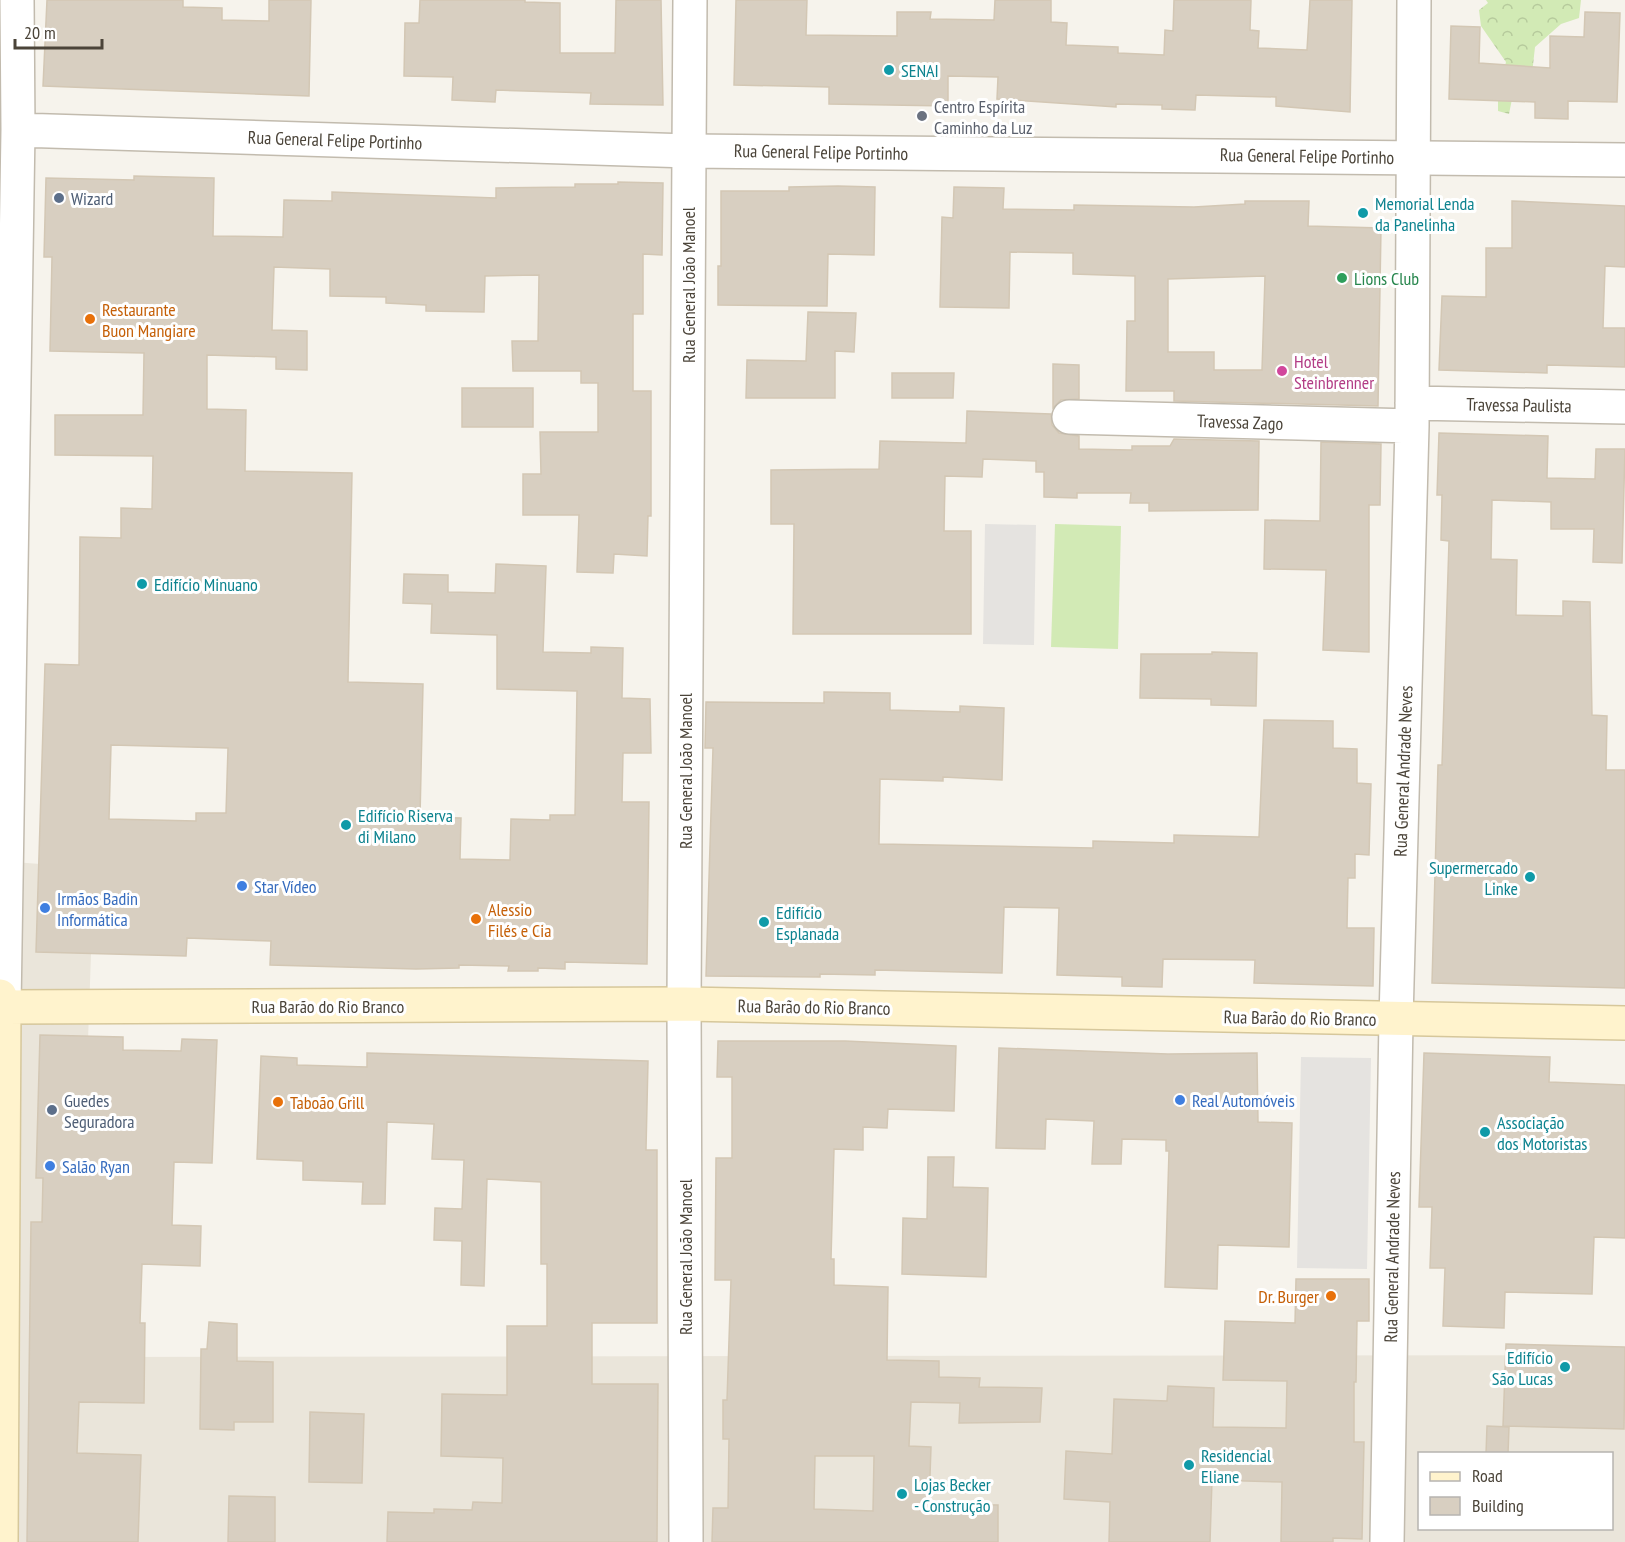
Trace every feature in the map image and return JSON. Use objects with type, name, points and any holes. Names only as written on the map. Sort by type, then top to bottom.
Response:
[{"type":"main road","name":"Rua Barão do Rio Branco","points":[[1,1006],[684,1004],[1625,1023]]},
{"type":"main road","points":[[1,1006],[1,1542]]},
{"type":"street","points":[[1,1006],[6,127],[18,0]]},
{"type":"street","name":"Rua General João Manoel","points":[[686,1542],[684,1004],[690,0]]},
{"type":"street","name":"Rua General Andrade Neves","points":[[1387,1542],[1396,1020],[1412,415],[1414,0]]},
{"type":"street","name":"Rua General Felipe Portinho","points":[[6,127],[688,151],[1625,160]]},
{"type":"street","name":"Travessa Paulista","points":[[1412,415],[1625,407]]},
{"type":"street","name":"Travessa Zago","points":[[1069,417],[1412,415]]},
{"type":"shaded area","points":[[985,524],[1036,525],[1034,645],[983,644]]},
{"type":"shaded area","points":[[0,861],[94,868],[77,1357],[1625,1355],[1625,1542],[0,1542]]},
{"type":"shaded area","points":[[1301,1057],[1371,1058],[1367,1269],[1297,1268]]},
{"type":"green space","points":[[1486,0],[1581,0],[1579,18],[1561,24],[1535,47],[1532,74],[1512,99],[1509,114],[1498,111],[1498,93],[1506,62],[1481,26],[1479,10],[1488,3]]},
{"type":"green space","points":[[1055,524],[1121,526],[1118,649],[1051,647]]},
{"type":"building","points":[[47,0],[183,0],[183,7],[222,8],[222,20],[269,21],[269,0],[311,0],[309,96],[43,86]]},
{"type":"building","points":[[420,0],[525,0],[525,2],[560,3],[560,53],[615,53],[616,0],[661,0],[663,105],[590,104],[591,93],[496,90],[495,102],[452,100],[453,77],[404,76],[405,23],[419,23]]},
{"type":"building","points":[[736,0],[807,0],[806,35],[897,36],[897,12],[931,12],[930,19],[994,20],[995,0],[1051,0],[1051,22],[1067,23],[1066,45],[1118,47],[1118,53],[1164,55],[1165,30],[1173,31],[1174,0],[1251,0],[1250,30],[1259,31],[1258,48],[1307,50],[1310,0],[1352,0],[1350,112],[1276,106],[1276,97],[1196,95],[1195,110],[1162,109],[1162,105],[1116,104],[1116,107],[997,99],[998,77],[948,76],[948,106],[829,104],[829,87],[734,85]]},
{"type":"building","points":[[1585,12],[1620,13],[1617,102],[1568,101],[1568,119],[1535,118],[1535,102],[1449,99],[1451,26],[1480,27],[1479,63],[1550,68],[1550,36],[1584,37]]},
{"type":"building","points":[[134,176],[214,178],[213,236],[283,237],[284,200],[332,201],[332,192],[496,198],[496,188],[575,187],[575,184],[618,184],[618,182],[663,183],[662,255],[643,254],[643,314],[633,314],[633,391],[651,391],[651,516],[648,516],[647,556],[614,554],[613,573],[577,572],[579,515],[523,515],[523,474],[541,474],[540,432],[598,432],[598,383],[581,383],[581,371],[513,371],[512,341],[538,341],[539,275],[485,276],[484,312],[426,311],[426,305],[386,303],[386,297],[330,296],[330,269],[274,267],[272,330],[307,331],[307,370],[276,369],[276,357],[207,355],[207,409],[246,410],[245,471],[352,473],[348,682],[423,684],[420,817],[461,818],[460,859],[510,860],[511,819],[550,820],[550,815],[575,815],[577,691],[497,689],[497,635],[431,633],[432,604],[403,603],[404,574],[448,575],[448,592],[495,593],[496,564],[546,566],[543,652],[591,653],[591,647],[623,648],[622,698],[650,699],[651,753],[623,753],[622,802],[649,802],[647,964],[565,962],[565,969],[538,968],[538,971],[508,971],[509,966],[459,965],[459,968],[416,969],[270,965],[271,941],[187,938],[186,956],[36,952],[45,664],[79,665],[80,537],[121,538],[121,508],[152,509],[153,456],[55,455],[55,415],[143,415],[144,353],[50,351],[52,257],[44,257],[46,178],[134,180]],"holes":[[[111,745],[228,748],[226,813],[196,813],[196,821],[109,819]]]},
{"type":"building","points":[[789,187],[875,187],[874,255],[828,254],[827,306],[718,305],[718,266],[721,266],[721,191],[789,191]]},
{"type":"building","points":[[954,187],[1004,188],[1003,209],[1074,210],[1074,205],[1194,207],[1245,204],[1245,201],[1309,201],[1308,226],[1381,228],[1378,406],[1174,401],[1174,391],[1126,391],[1127,321],[1135,321],[1135,276],[1073,274],[1073,253],[1010,252],[1009,308],[940,307],[942,217],[953,218]],"holes":[[[1265,276],[1262,370],[1214,370],[1214,352],[1168,352],[1168,279]]]},
{"type":"building","points":[[1512,201],[1625,206],[1625,267],[1605,266],[1603,328],[1625,328],[1625,367],[1547,365],[1547,373],[1439,370],[1442,296],[1486,297],[1486,248],[1512,248]]},
{"type":"building","points":[[808,312],[856,313],[854,352],[835,351],[835,398],[746,398],[747,360],[806,361]]},
{"type":"building","points":[[1053,364],[1079,365],[1079,399],[1061,400],[1053,408]]},
{"type":"building","points":[[892,373],[954,373],[953,398],[892,398]]},
{"type":"building","points":[[462,388],[533,388],[533,427],[462,427]]},
{"type":"building","points":[[967,411],[1051,414],[1052,425],[1059,433],[1079,436],[1079,449],[1132,450],[1132,446],[1170,446],[1174,439],[1259,441],[1258,510],[1149,511],[1149,503],[1130,503],[1131,493],[1077,493],[1077,498],[1044,497],[1044,472],[1036,472],[1036,461],[983,459],[982,477],[945,476],[944,531],[971,531],[971,634],[793,634],[794,524],[771,524],[771,470],[879,469],[880,441],[966,443]]},
{"type":"building","points":[[1439,433],[1548,436],[1547,478],[1595,479],[1596,449],[1625,449],[1622,563],[1593,562],[1594,529],[1551,529],[1551,502],[1492,500],[1491,559],[1517,560],[1516,615],[1563,616],[1563,601],[1590,602],[1592,715],[1607,716],[1606,770],[1625,770],[1625,988],[1432,983],[1438,765],[1442,765],[1449,541],[1441,540],[1442,495],[1437,495]]},
{"type":"building","points":[[1321,442],[1381,444],[1380,505],[1369,505],[1369,652],[1323,650],[1326,570],[1264,569],[1265,520],[1320,521]]},
{"type":"building","points":[[1212,652],[1257,653],[1256,706],[1211,705],[1211,699],[1140,698],[1141,654],[1212,654]]},
{"type":"building","points":[[824,692],[890,693],[890,710],[960,712],[960,706],[1004,708],[1002,780],[943,777],[943,781],[880,779],[879,844],[1093,848],[1093,841],[1174,843],[1174,835],[1259,837],[1264,720],[1333,721],[1333,748],[1357,749],[1357,783],[1371,784],[1369,855],[1355,854],[1355,878],[1348,878],[1347,928],[1374,928],[1373,986],[1254,983],[1255,960],[1163,959],[1162,987],[1122,986],[1122,977],[1057,975],[1059,908],[1004,907],[1002,973],[875,970],[875,975],[820,974],[820,977],[706,976],[713,748],[705,748],[706,702],[824,703]]},
{"type":"building","points":[[40,1035],[123,1037],[123,1050],[181,1051],[182,1039],[217,1040],[212,1163],[174,1162],[172,1225],[201,1226],[200,1266],[142,1264],[140,1323],[145,1323],[144,1403],[79,1402],[77,1453],[141,1455],[138,1542],[27,1542],[31,1222],[42,1222],[43,1178],[36,1178]]},
{"type":"building","points":[[718,1041],[845,1041],[956,1046],[954,1111],[888,1109],[887,1128],[863,1127],[863,1150],[834,1149],[831,1259],[834,1259],[834,1285],[888,1287],[887,1360],[939,1361],[939,1377],[980,1378],[979,1387],[1042,1388],[1040,1422],[959,1423],[960,1403],[911,1402],[909,1446],[931,1447],[929,1504],[998,1505],[998,1542],[712,1542],[713,1508],[728,1508],[729,1439],[723,1439],[723,1400],[727,1400],[731,1280],[715,1280],[716,1158],[732,1158],[732,1077],[717,1077]],"holes":[[[815,1456],[874,1456],[873,1511],[814,1509]]]},
{"type":"building","points":[[999,1048],[1168,1054],[1257,1053],[1258,1122],[1292,1123],[1289,1247],[1218,1245],[1217,1289],[1165,1287],[1169,1151],[1166,1151],[1166,1140],[1122,1139],[1121,1164],[1092,1164],[1094,1121],[1046,1119],[1045,1149],[996,1148]]},
{"type":"building","points":[[367,1053],[648,1061],[646,1150],[657,1150],[657,1323],[592,1323],[592,1384],[658,1384],[657,1542],[387,1542],[388,1512],[434,1513],[434,1509],[472,1510],[473,1502],[502,1503],[503,1458],[441,1456],[442,1394],[507,1395],[507,1326],[547,1326],[547,1264],[541,1264],[541,1182],[487,1179],[484,1286],[461,1285],[462,1241],[434,1240],[435,1208],[462,1209],[464,1160],[432,1159],[434,1124],[387,1122],[385,1204],[362,1204],[363,1182],[303,1180],[303,1161],[257,1159],[261,1056],[297,1058],[297,1065],[367,1067]]},
{"type":"building","points":[[1424,1053],[1550,1057],[1549,1082],[1625,1085],[1625,1238],[1594,1237],[1592,1294],[1505,1292],[1504,1328],[1443,1326],[1445,1268],[1430,1268],[1432,1207],[1419,1207]]},
{"type":"building","points":[[928,1157],[954,1157],[953,1187],[988,1188],[986,1277],[902,1274],[903,1218],[927,1219]]},
{"type":"building","points":[[1296,1279],[1369,1279],[1369,1321],[1357,1321],[1356,1382],[1354,1382],[1354,1442],[1364,1442],[1362,1539],[1333,1538],[1333,1542],[1281,1542],[1282,1482],[1212,1480],[1210,1542],[1109,1542],[1110,1502],[1064,1499],[1066,1451],[1112,1454],[1114,1399],[1167,1401],[1168,1386],[1214,1388],[1213,1427],[1286,1428],[1287,1381],[1223,1380],[1225,1321],[1295,1323]]},
{"type":"building","points":[[209,1322],[237,1324],[237,1361],[273,1362],[273,1422],[234,1422],[234,1430],[200,1429],[201,1349],[207,1349]]},
{"type":"building","name":"Edifício São Lucas","points":[[1506,1344],[1625,1347],[1624,1429],[1503,1426]]},
{"type":"building","points":[[310,1412],[364,1414],[362,1483],[309,1482]]},
{"type":"building","points":[[1487,1426],[1509,1427],[1508,1452],[1486,1452]]},
{"type":"building","points":[[229,1496],[275,1497],[275,1542],[228,1542]]},
{"type":"place","name":"SENAI","points":[[889,70]]},
{"type":"place","name":"Centro Espírita Caminho da Luz","points":[[922,116]]},
{"type":"place","name":"Wizard","points":[[59,198]]},
{"type":"place","name":"Memorial Lenda da Panelinha","points":[[1363,213]]},
{"type":"place","name":"Lions Club","points":[[1342,278]]},
{"type":"place","name":"Restaurante Buon Mangiare","points":[[90,319]]},
{"type":"place","name":"Hotel Steinbrenner","points":[[1282,371]]},
{"type":"place","name":"Edifício Minuano","points":[[142,584]]},
{"type":"place","name":"Edifício Riserva di Milano","points":[[346,825]]},
{"type":"place","name":"Supermercado Linke","points":[[1530,877]]},
{"type":"place","name":"Star Vídeo","points":[[242,886]]},
{"type":"place","name":"Irmãos Badin Informática","points":[[45,908]]},
{"type":"place","name":"Alessio Filés e Cia","points":[[476,919]]},
{"type":"place","name":"Edifício Esplanada","points":[[764,922]]},
{"type":"place","name":"Real Automóveis","points":[[1180,1100]]},
{"type":"place","name":"Taboão Grill","points":[[278,1102]]},
{"type":"place","name":"Guedes Seguradora","points":[[52,1110]]},
{"type":"place","name":"Associação dos Motoristas","points":[[1485,1132]]},
{"type":"place","name":"Salão Ryan","points":[[50,1166]]},
{"type":"place","name":"Dr. Burger","points":[[1331,1296]]},
{"type":"place","name":"Edifício São Lucas","points":[[1565,1367]]},
{"type":"place","name":"Residencial Eliane","points":[[1189,1465]]},
{"type":"place","name":"Lojas Becker - Construção","points":[[902,1494]]}]
